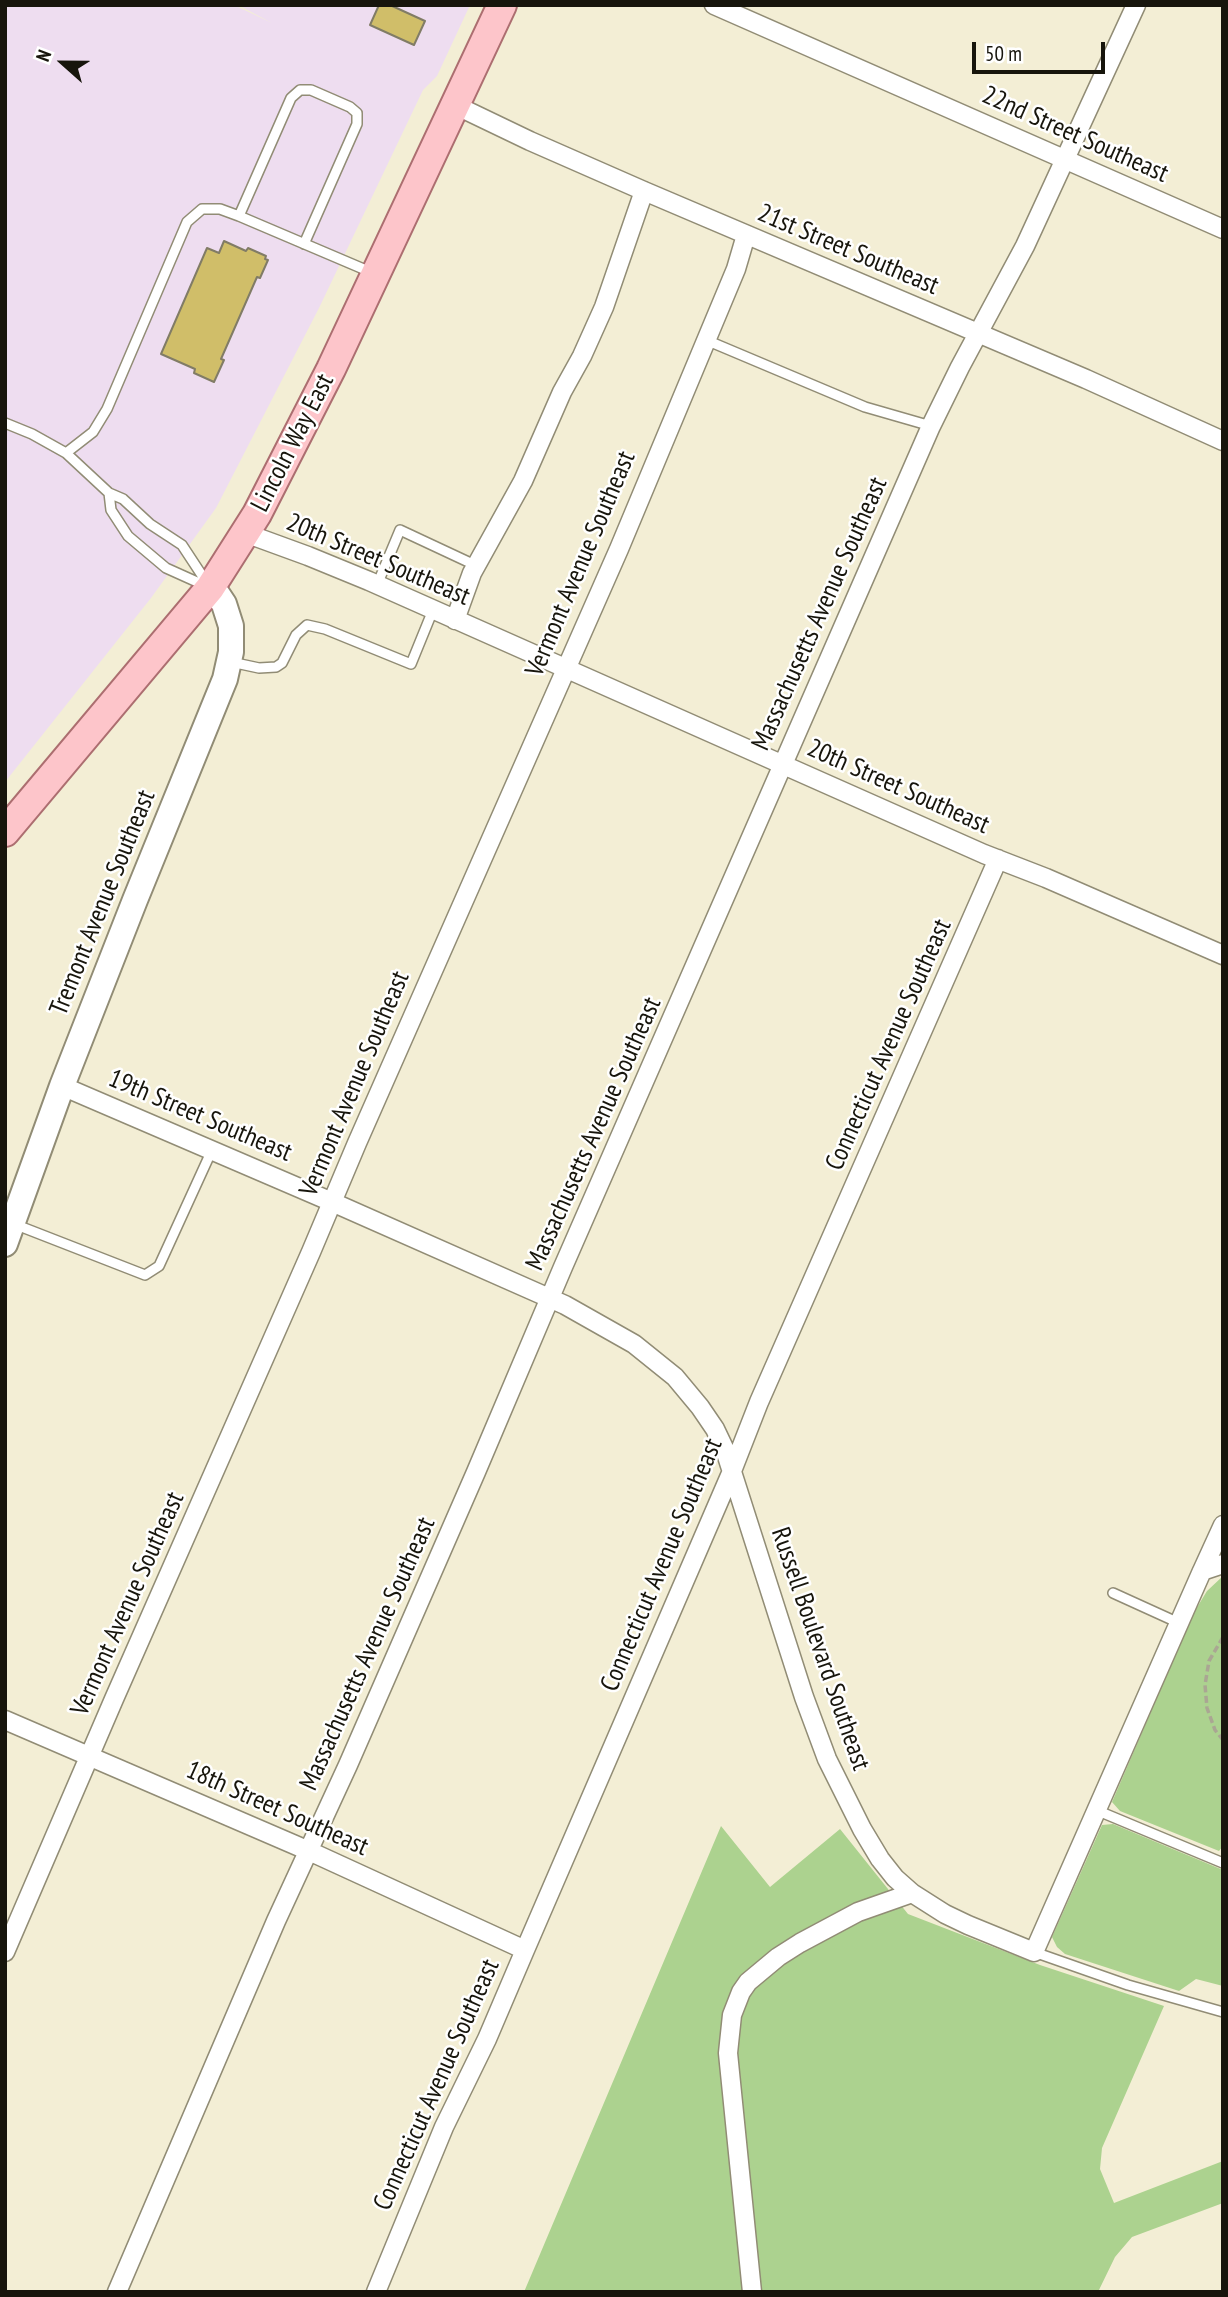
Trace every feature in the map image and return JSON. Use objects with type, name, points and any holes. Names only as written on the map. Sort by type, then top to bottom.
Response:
[{"type":"main road","name":"Lincoln Way East","points":[[5,832],[209,588],[245,533],[278,477],[502,5]]},
{"type":"street","name":"22nd Street Southeast","points":[[714,5],[743,11],[1065,160],[1223,229]]},
{"type":"street","name":"Massachusetts Avenue Southeast","points":[[117,2292],[223,2042],[476,1472],[931,426],[1025,246],[1136,5]]},
{"type":"street","name":"21st Street Southeast","points":[[455,105],[644,191],[1086,379],[1223,441]]},
{"type":"street","points":[[455,620],[477,566],[528,471],[562,392],[604,307],[644,191]]},
{"type":"street","name":"Vermont Avenue Southeast","points":[[5,1952],[619,549],[736,270],[746,235]]},
{"type":"street","name":"20th Street Southeast","points":[[245,533],[377,585],[783,765],[1223,955]]},
{"type":"street","name":"Tremont Avenue Southeast","points":[[9,1234],[62,1086],[216,704],[230,662],[232,639],[228,614],[218,595],[209,588]]},
{"type":"street","name":"Connecticut Avenue Southeast","points":[[376,2292],[444,2127],[526,1950],[732,1471],[759,1402],[999,859]]},
{"type":"street","name":"19th Street Southeast","points":[[62,1086],[551,1298],[600,1323],[655,1360]]},
{"type":"street","name":"Russell Boulevard Southeast","points":[[655,1360],[675,1377],[715,1429],[732,1471],[783,1636],[828,1759],[849,1806],[880,1860],[912,1893],[945,1914],[1034,1952]]},
{"type":"street","points":[[1034,1952],[1223,1525]]},
{"type":"street","points":[[1202,1571],[1223,1564]]},
{"type":"street","name":"18th Street Southeast","points":[[5,1720],[309,1851],[526,1950]]},
{"type":"street","points":[[752,2292],[728,2053],[732,2015],[741,1992],[748,1982],[800,1942],[858,1912],[912,1893]]},
{"type":"lane","points":[[239,216],[291,98],[300,90],[311,90],[350,107],[357,113],[357,124],[304,244]]},
{"type":"lane","points":[[66,453],[93,432],[107,409],[187,222],[202,209],[220,209],[239,216],[375,274]]},
{"type":"lane","points":[[706,340],[865,407],[931,426]]},
{"type":"lane","points":[[5,423],[66,453],[109,494],[124,499],[149,524],[182,545],[209,588]]},
{"type":"lane","points":[[109,494],[111,510],[128,536],[166,568],[209,588]]},
{"type":"lane","points":[[377,585],[400,530],[477,566]]},
{"type":"lane","points":[[230,662],[259,668],[276,667],[282,663],[296,635],[307,625],[325,629],[411,664],[433,610]]},
{"type":"lane","points":[[9,1234],[145,1275],[159,1266],[212,1150]]},
{"type":"lane","points":[[1113,1593],[1179,1623]]},
{"type":"lane","points":[[1096,1810],[1223,1863]]},
{"type":"lane","points":[[1034,1952],[1128,1985],[1223,2012]]},
{"type":"path","points":[[1223,1637],[1209,1661],[1205,1685],[1215,1730],[1223,1740]]},
{"type":"shaded area","points":[[5,5],[234,5],[272,23],[238,5],[470,5],[437,76],[423,90],[319,308],[216,508],[151,598],[5,782]]},
{"type":"green space","points":[[1223,1576],[1223,1846],[1219,1851],[1120,1811],[1112,1802],[1193,1614],[1207,1591]]},
{"type":"green space","points":[[1113,1824],[1223,1870],[1223,1986],[1196,1979],[1179,1991],[1065,1954],[1057,1947],[1052,1937],[1102,1825]]},
{"type":"green space","points":[[721,1826],[770,1887],[840,1829],[908,1914],[1040,1965],[1164,2006],[1102,2148],[1100,2169],[1114,2203],[1223,2161],[1223,2203],[1132,2237],[1115,2257],[1098,2292],[524,2292]]},
{"type":"building","points":[[379,5],[390,5],[425,21],[414,45],[370,25]]},
{"type":"building","points":[[224,241],[246,251],[248,248],[266,256],[265,259],[268,260],[260,278],[257,277],[221,359],[224,360],[214,382],[194,373],[195,369],[161,354],[207,248],[219,253]]}]
